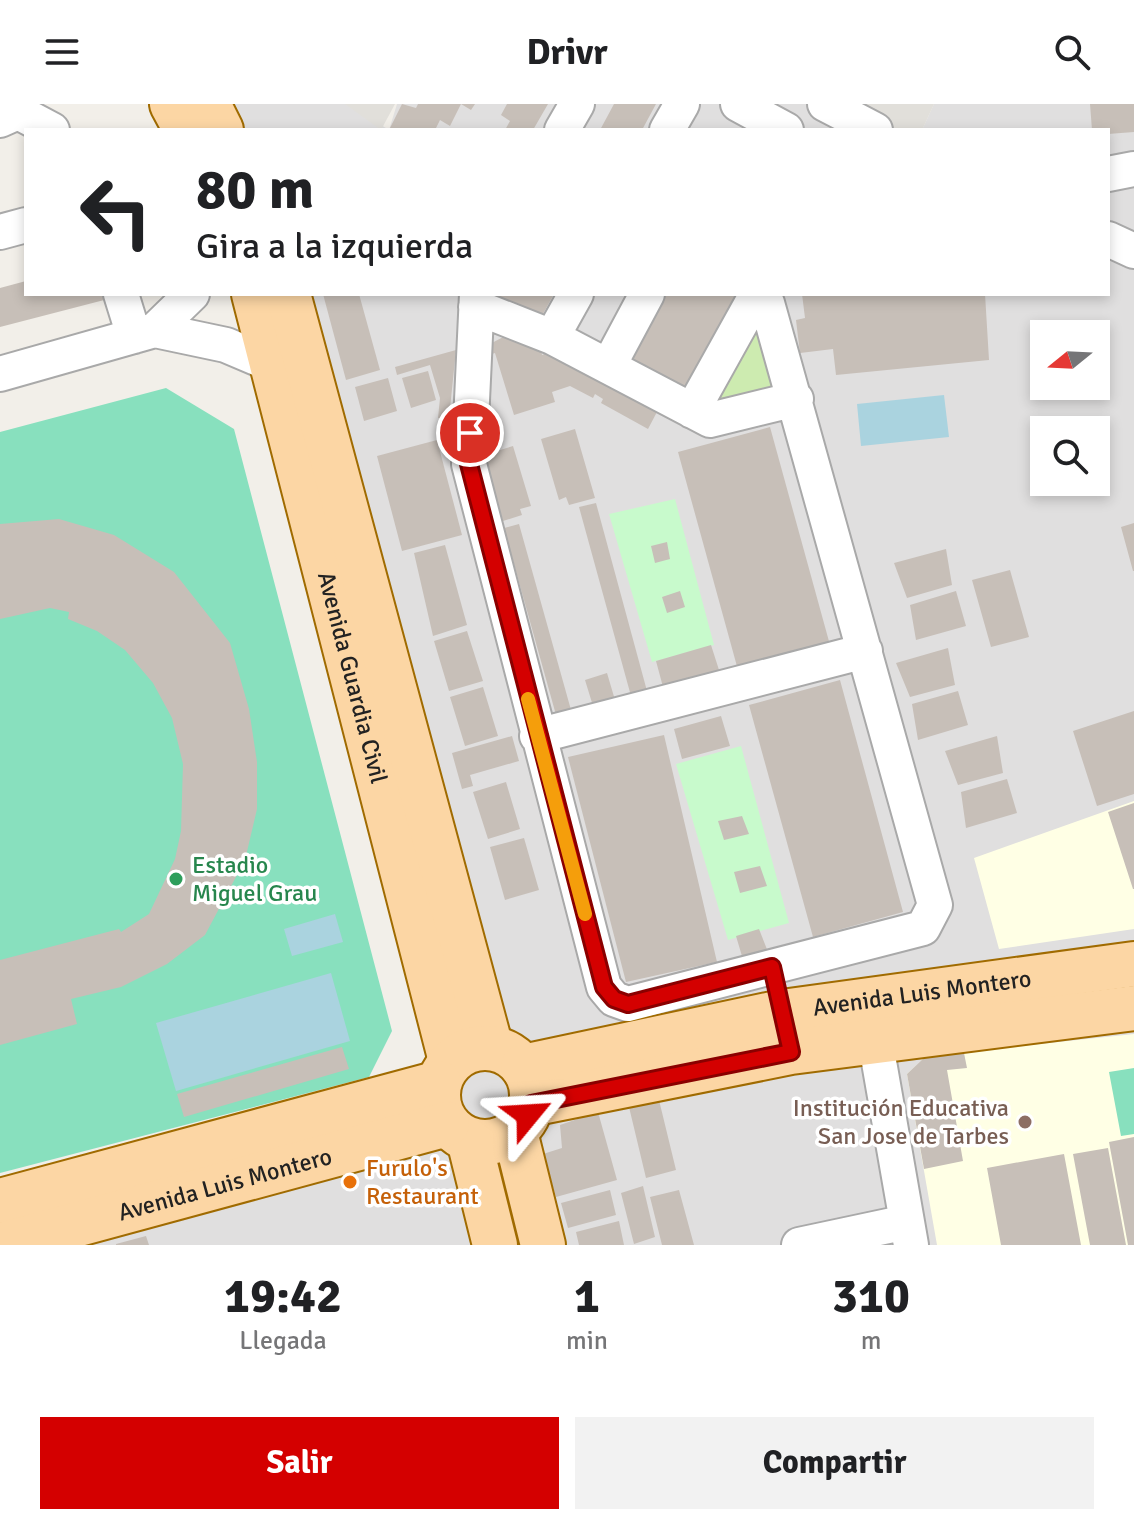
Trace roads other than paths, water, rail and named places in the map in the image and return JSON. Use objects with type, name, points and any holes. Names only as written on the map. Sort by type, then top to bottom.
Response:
[{"type":"main road","points":[[172,104],[185,128]]},
{"type":"main road","points":[[208,104],[220,128]]},
{"type":"main road","name":"Avenida Guardia Civil","points":[[255,296],[275,366],[451,1102],[495,1245]]},
{"type":"main road","name":"Avenida Guardia Civil","points":[[289,296],[515,1088],[543,1245]]},
{"type":"main road","name":"Avenida Luis Montero","points":[[515,1088],[1134,964]]},
{"type":"main road","name":"Avenida Luis Montero","points":[[787,1032],[875,1039],[1134,1008]]},
{"type":"main road","points":[[476,1048],[515,1088],[493,1142],[451,1102],[476,1048]]},
{"type":"main road","name":"Avenida Luis Montero","points":[[0,1201],[451,1102]]},
{"type":"main road","name":"Avenida Luis Montero","points":[[1,1245],[451,1102]]},
{"type":"street","points":[[563,128],[577,104]]},
{"type":"street","points":[[668,128],[682,104]]},
{"type":"street","points":[[825,104],[871,128]]},
{"type":"street","points":[[0,120],[18,112],[48,128]]},
{"type":"street","points":[[741,115],[780,128]]},
{"type":"street","points":[[1110,174],[1134,169]]},
{"type":"street","points":[[0,232],[24,226]]},
{"type":"street","points":[[1110,240],[1134,251]]},
{"type":"street","points":[[122,296],[145,333],[226,345],[275,366]]},
{"type":"street","points":[[0,374],[145,333],[190,296]]},
{"type":"street","points":[[552,337],[575,296]]},
{"type":"street","points":[[609,365],[646,296]]},
{"type":"street","points":[[692,411],[758,296]]},
{"type":"street","points":[[761,296],[767,303],[796,399],[935,905],[923,928],[628,1004],[614,999],[604,987],[469,464],[477,301],[609,365],[710,420],[796,399]]},
{"type":"street","points":[[537,736],[865,651]]},
{"type":"street","points":[[772,967],[787,1032]]},
{"type":"street","points":[[799,1245],[909,1233],[875,1039]]},
{"type":"water","points":[[944,395],[949,437],[861,446],[857,404]]},
{"type":"water","points":[[335,914],[343,942],[292,956],[284,929]]},
{"type":"water","points":[[331,973],[350,1041],[176,1091],[156,1023]]},
{"type":"place","name":"Estadio Miguel Grau","points":[[176,879]]},
{"type":"place","name":"Institución Educativa San Jose de Tarbes","points":[[1025,1122]]},
{"type":"place","name":"Furulo's Restaurant","points":[[350,1182]]}]
